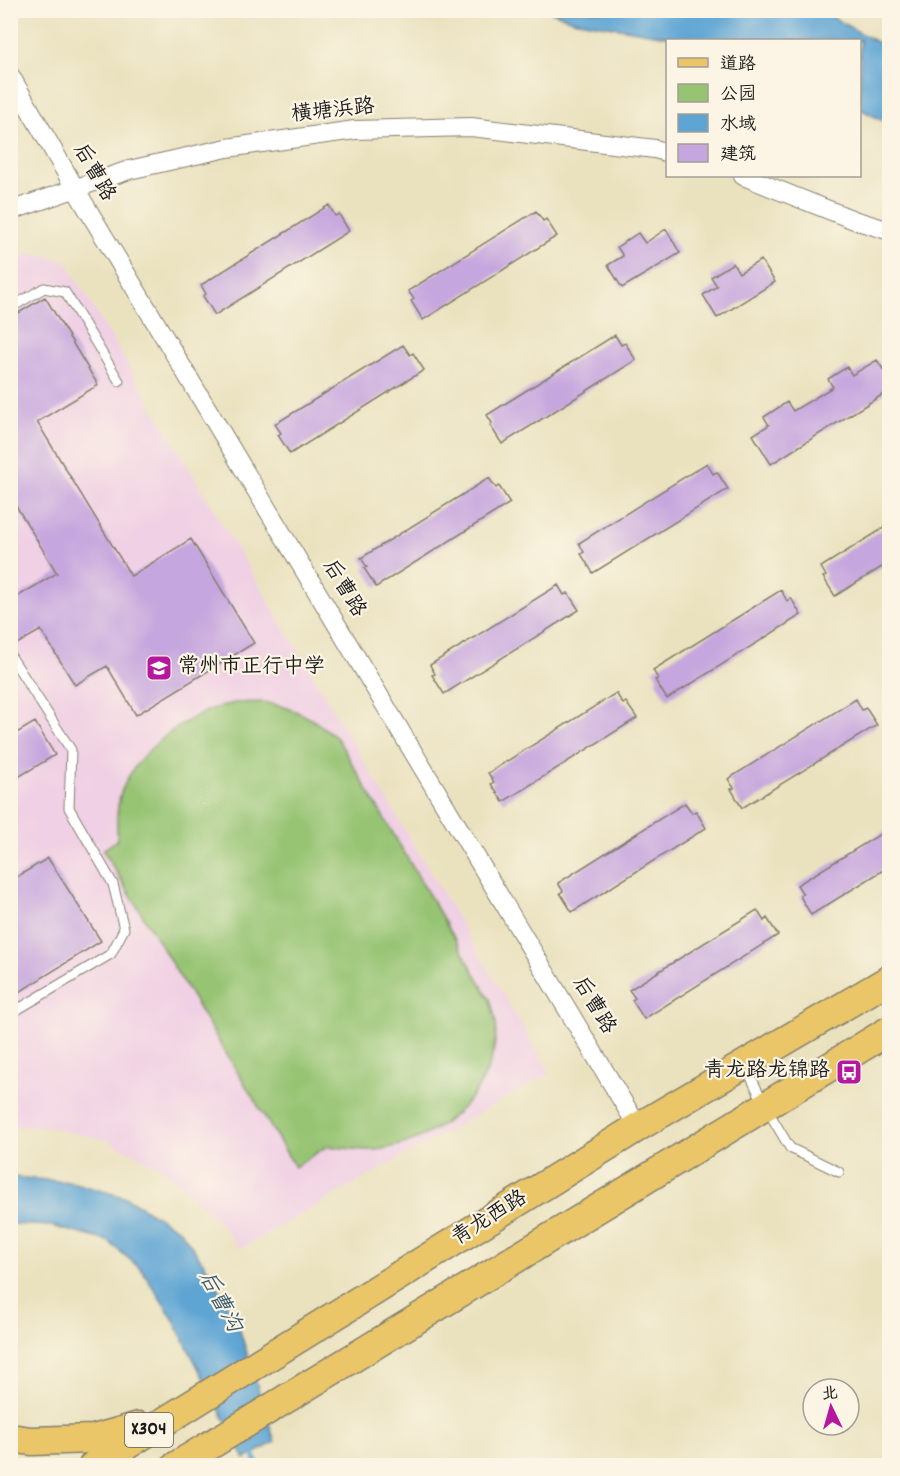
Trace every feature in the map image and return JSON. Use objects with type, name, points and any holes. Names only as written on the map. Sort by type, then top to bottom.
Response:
[{"type":"main road","name":"青龙西路","points":[[93,1466],[638,1127],[890,979]]},
{"type":"main road","points":[[176,1466],[890,1030]]},
{"type":"main road","points":[[10,1438],[31,1441],[94,1439],[172,1415]]},
{"type":"street","name":"后曹路","points":[[10,75],[76,190],[638,1127]]},
{"type":"street","name":"横塘浜路","points":[[10,212],[129,170],[227,148],[356,130],[471,127],[666,153]]},
{"type":"street","points":[[746,177],[854,220],[890,231]]},
{"type":"lane","points":[[10,308],[44,288],[65,292],[119,381]]},
{"type":"lane","points":[[10,655],[71,750],[69,808],[113,884],[124,929],[111,954],[10,1014]]},
{"type":"lane","points":[[746,1065],[765,1106],[790,1149],[839,1172]]},
{"type":"shaded area","name":"常州市正行中学","points":[[29,253],[65,260],[550,1073],[240,1249],[216,1219],[162,1168],[106,1140],[46,1127],[11,1126],[10,263]]},
{"type":"green space","points":[[263,702],[303,714],[337,738],[490,999],[496,1023],[494,1049],[477,1090],[445,1122],[426,1134],[383,1149],[362,1150],[327,1146],[295,1167],[103,850],[117,840],[118,809],[122,790],[140,760],[153,746],[185,723],[218,707],[235,703]]},
{"type":"water","points":[[550,11],[821,11],[889,49],[889,124],[861,110],[861,39],[684,39],[572,20]]},
{"type":"water","points":[[11,1177],[71,1182],[127,1198],[181,1231],[209,1271],[240,1331],[275,1442],[245,1459],[172,1317],[142,1270],[108,1241],[51,1226],[11,1224]]},
{"type":"building","points":[[329,205],[335,216],[339,214],[349,231],[215,315],[203,296],[206,294],[201,285]]},
{"type":"building","points":[[536,211],[543,221],[546,219],[557,236],[423,320],[411,301],[414,299],[408,291]]},
{"type":"building","points":[[666,229],[680,253],[622,288],[608,265],[623,256],[617,247],[638,233],[645,243]]},
{"type":"building","points":[[761,260],[775,282],[717,318],[703,295],[717,286],[711,277],[733,263],[739,273]]},
{"type":"building","points":[[45,297],[98,385],[37,422],[131,576],[191,539],[254,643],[136,715],[107,666],[75,685],[41,630],[10,648],[10,601],[57,573],[10,496],[10,318]]},
{"type":"building","points":[[615,335],[621,345],[625,343],[636,360],[502,444],[490,425],[492,423],[487,415]]},
{"type":"building","points":[[403,345],[410,355],[413,353],[424,370],[290,454],[278,435],[281,433],[275,424]]},
{"type":"building","points":[[877,360],[890,380],[890,390],[771,464],[753,435],[769,425],[764,417],[787,402],[793,411],[833,387],[828,379],[847,367],[852,375]]},
{"type":"building","points":[[707,463],[713,474],[717,472],[728,489],[593,573],[581,554],[584,552],[579,543]]},
{"type":"building","points":[[489,478],[496,488],[499,486],[510,503],[376,587],[364,568],[367,567],[361,558]]},
{"type":"building","points":[[890,524],[890,562],[835,596],[823,577],[826,576],[821,567]]},
{"type":"building","points":[[558,585],[564,595],[568,593],[579,610],[444,694],[432,675],[435,674],[430,665]]},
{"type":"building","points":[[781,590],[787,601],[791,598],[801,615],[667,699],[655,680],[658,679],[653,670]]},
{"type":"building","points":[[616,693],[623,704],[626,702],[637,718],[503,802],[491,784],[494,782],[488,773]]},
{"type":"building","points":[[856,699],[862,710],[866,708],[877,725],[742,808],[728,779]]},
{"type":"building","points":[[35,722],[55,755],[10,782],[10,737]]},
{"type":"building","points":[[685,803],[692,813],[696,811],[706,828],[572,912],[560,893],[563,891],[558,883]]},
{"type":"building","points":[[890,828],[890,866],[811,915],[800,896],[803,894],[797,885]]},
{"type":"building","points":[[48,858],[101,941],[10,998],[10,881]]},
{"type":"building","points":[[757,910],[764,921],[767,918],[778,935],[644,1019],[632,1000],[635,998],[629,990]]},
{"type":"waterway","name":"后曹沟","points":[[252,1447],[257,1466]]},
{"type":"place","name":"常州市正行中学","points":[[159,668]]},
{"type":"place","name":"青龙路龙锦路","points":[[849,1072]]}]
